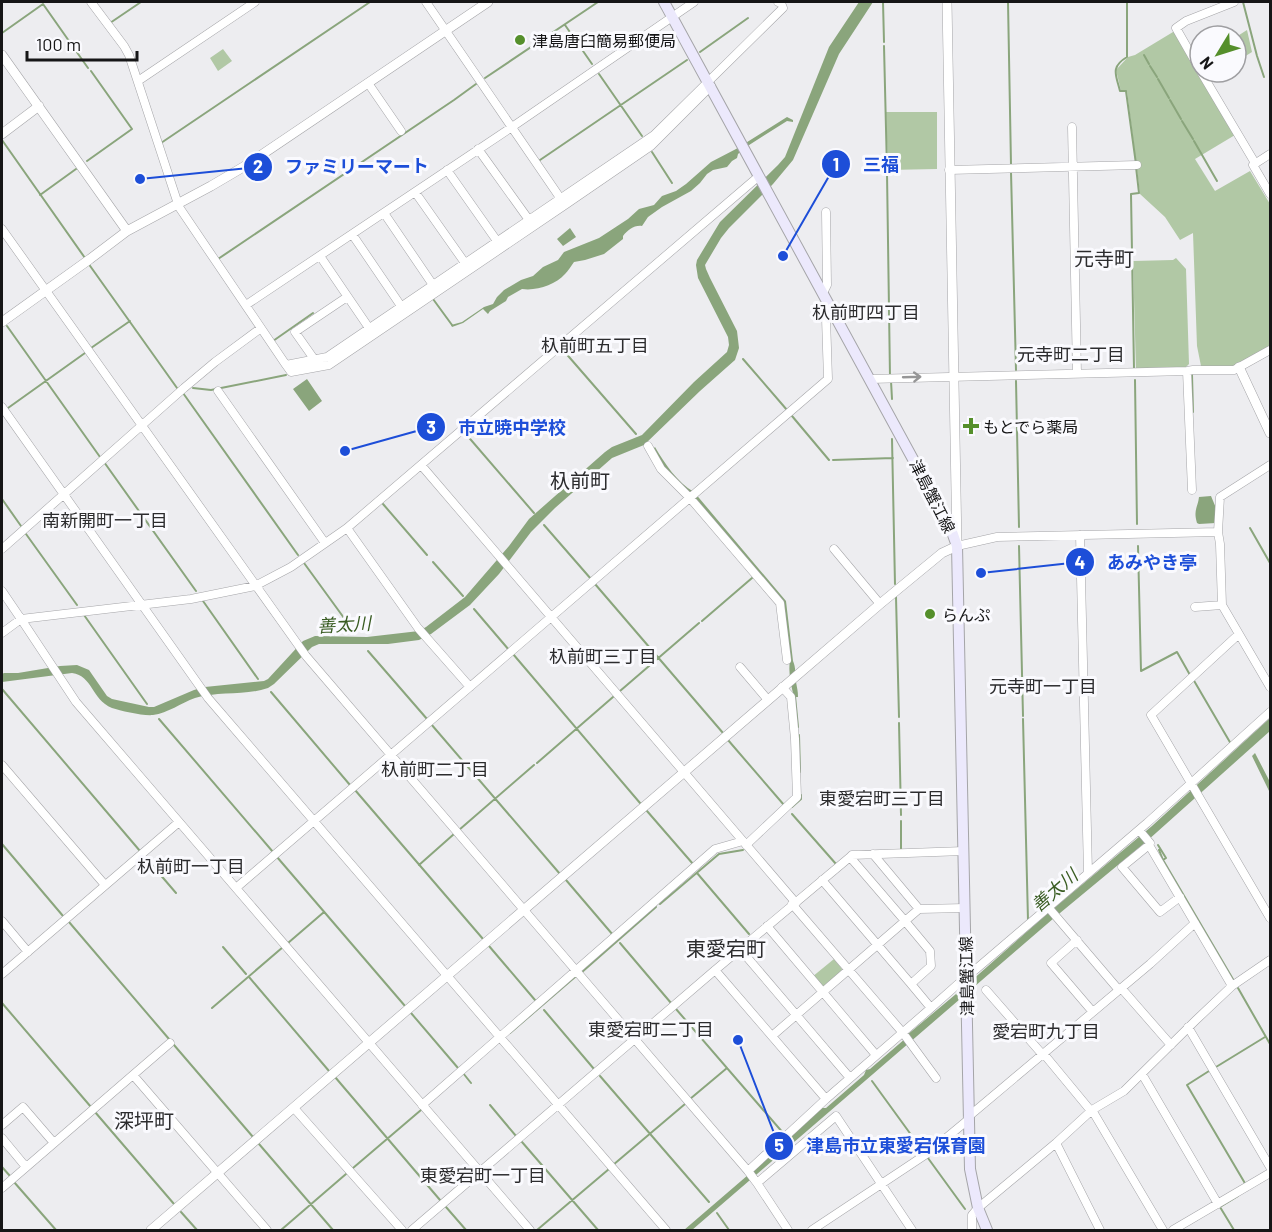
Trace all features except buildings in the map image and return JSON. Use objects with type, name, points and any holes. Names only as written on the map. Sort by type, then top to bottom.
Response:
[{"type":"main road","name":"津島蟹江線","points":[[664,2],[951,529],[957,546],[970,1169],[978,1208],[987,1230]]},
{"type":"street","points":[[91,2],[129,55],[178,204],[291,372],[329,365],[563,202],[654,135],[783,8],[778,2]]},
{"type":"street","points":[[138,81],[255,2]]},
{"type":"street","points":[[426,2],[563,202]]},
{"type":"street","points":[[2,322],[127,231],[245,166],[488,2]]},
{"type":"street","points":[[246,305],[694,2]]},
{"type":"street","points":[[946,2],[957,546]]},
{"type":"street","points":[[1188,49],[1176,28],[1186,21],[1234,2]]},
{"type":"street","points":[[2,55],[127,231]]},
{"type":"street","points":[[368,83],[401,131]]},
{"type":"street","points":[[1209,84],[1255,163],[1253,165],[1270,194]]},
{"type":"street","points":[[2,134],[39,106]]},
{"type":"street","points":[[1072,127],[1077,373]]},
{"type":"street","points":[[478,149],[528,220]]},
{"type":"street","points":[[1255,163],[1270,154]]},
{"type":"street","points":[[949,170],[1137,165]]},
{"type":"street","points":[[447,170],[497,241]]},
{"type":"street","points":[[2,633],[21,618],[190,599],[255,586],[291,567],[347,528],[760,178]]},
{"type":"street","points":[[415,192],[465,263]]},
{"type":"street","points":[[286,364],[327,357],[528,220],[563,202]]},
{"type":"street","points":[[823,293],[827,285],[826,212]]},
{"type":"street","points":[[384,213],[433,285]]},
{"type":"street","points":[[2,229],[296,644],[752,1176],[788,1230]]},
{"type":"street","points":[[352,234],[401,306]]},
{"type":"street","points":[[320,256],[369,328]]},
{"type":"street","points":[[314,359],[296,332],[347,297]]},
{"type":"street","points":[[236,888],[828,379],[826,315],[832,309]]},
{"type":"street","points":[[2,549],[216,362],[261,328]]},
{"type":"street","points":[[870,379],[1234,370],[1270,350]]},
{"type":"street","points":[[1239,367],[1270,433]]},
{"type":"street","points":[[1187,371],[1192,490]]},
{"type":"street","points":[[218,392],[325,543]]},
{"type":"street","points":[[2,406],[208,698],[666,1230]]},
{"type":"street","points":[[648,446],[661,469],[693,495],[780,603],[788,660]]},
{"type":"street","points":[[421,465],[744,843],[903,1034],[936,1078]]},
{"type":"street","points":[[1270,465],[1220,497],[1218,532],[1222,606],[1270,687]]},
{"type":"street","points":[[347,528],[418,628],[470,687]]},
{"type":"street","points":[[151,1230],[784,686],[942,554],[957,546],[997,537],[1218,532]]},
{"type":"street","points":[[1080,535],[1088,873]]},
{"type":"street","points":[[834,549],[880,604]]},
{"type":"street","points":[[2,591],[76,702],[530,1230]]},
{"type":"street","points":[[1195,607],[1222,606]]},
{"type":"street","points":[[1239,634],[1151,715],[1270,918]]},
{"type":"street","points":[[740,667],[768,700]]},
{"type":"street","points":[[422,1105],[715,849],[744,843],[797,797],[791,697],[784,686]]},
{"type":"street","points":[[752,1176],[826,1099],[1088,873],[1140,831],[1270,712]]},
{"type":"street","points":[[2,765],[105,885]]},
{"type":"street","points":[[2,974],[179,822]]},
{"type":"street","points":[[1140,831],[1149,843]]},
{"type":"street","points":[[1180,897],[1160,912],[1122,867],[1149,844],[1180,897],[1195,923],[1232,986]]},
{"type":"street","points":[[412,1230],[852,855],[964,851]]},
{"type":"street","points":[[873,854],[918,909]]},
{"type":"street","points":[[850,857],[930,951],[931,966],[910,984]]},
{"type":"street","points":[[822,880],[931,1008]]},
{"type":"street","points":[[772,1036],[918,909],[965,908]]},
{"type":"street","points":[[1048,908],[1118,989],[1122,989],[1171,1045]]},
{"type":"street","points":[[2,921],[28,952]]},
{"type":"street","points":[[812,1230],[925,1155],[1195,923]]},
{"type":"street","points":[[767,926],[876,1055]]},
{"type":"street","points":[[1077,940],[1051,963],[1092,1011]]},
{"type":"street","points":[[740,949],[850,1078]]},
{"type":"street","points":[[972,1230],[972,1215],[978,1208],[1091,1111],[1124,1091],[1232,986],[1270,960]]},
{"type":"street","points":[[715,970],[826,1099]]},
{"type":"street","points":[[986,990],[1091,1111],[1162,1230]]},
{"type":"street","points":[[1188,1027],[1270,1167]]},
{"type":"street","points":[[2,1188],[170,1042]]},
{"type":"street","points":[[1142,1074],[1218,1204]]},
{"type":"street","points":[[133,1075],[267,1230]]},
{"type":"street","points":[[2,1125],[22,1107],[54,1143]]},
{"type":"street","points":[[294,1108],[402,1230]]},
{"type":"street","points":[[752,1176],[836,1116],[912,1230]]},
{"type":"street","points":[[2,1138],[26,1167]]},
{"type":"street","points":[[1056,1143],[1100,1230]]},
{"type":"street","points":[[1173,1230],[1270,1173]]},
{"type":"shaded area","points":[[859,2],[873,2],[839,54],[793,160],[773,184],[729,228],[705,265],[737,331],[739,348],[735,360],[644,445],[612,458],[555,508],[531,532],[499,574],[470,605],[431,634],[419,640],[388,644],[319,644],[312,647],[268,688],[195,698],[153,715],[112,708],[100,699],[84,678],[72,673],[2,682],[4,673],[77,665],[89,670],[107,696],[112,699],[154,707],[205,687],[264,681],[303,641],[315,636],[367,637],[419,631],[465,597],[529,519],[605,452],[642,435],[727,352],[728,337],[698,278],[697,260],[720,222],[785,157],[829,47]]},
{"type":"shaded area","points":[[1175,32],[1188,54],[1188,84],[1205,84],[1235,135],[1195,159],[1215,191],[1250,171],[1270,204],[1270,347],[1233,367],[1201,366],[1197,346],[1193,233],[1180,240],[1165,217],[1140,194],[1127,91],[1121,91],[1116,70],[1128,57]]},
{"type":"shaded area","points":[[1248,34],[1252,52],[1248,54]]},
{"type":"shaded area","points":[[223,49],[232,61],[218,71],[210,58]]},
{"type":"shaded area","points":[[886,112],[937,112],[937,169],[888,170]]},
{"type":"shaded area","points":[[787,117],[793,122],[787,121],[746,147],[727,167],[707,174],[691,191],[648,217],[642,226],[629,230],[623,239],[604,254],[574,262],[561,278],[551,284],[534,289],[522,289],[508,297],[488,314],[483,309],[463,323],[452,327],[451,325],[462,322],[484,307],[493,304],[504,290],[533,276],[543,267],[558,260],[564,252],[599,238],[639,209],[654,205],[662,196],[686,184],[711,162]]},
{"type":"shaded area","points":[[570,228],[576,237],[563,246],[557,239]]},
{"type":"shaded area","points":[[1176,258],[1186,269],[1189,364],[1185,368],[1136,370],[1133,261]]},
{"type":"shaded area","points":[[307,379],[322,401],[309,411],[293,389]]},
{"type":"shaded area","points":[[655,447],[672,472],[694,492],[786,601],[798,697],[794,697],[790,679],[784,602],[694,498],[664,467],[653,449]]},
{"type":"shaded area","points":[[1211,496],[1216,508],[1216,523],[1199,524],[1195,515],[1199,497]]},
{"type":"shaded area","points":[[1270,718],[1270,731],[1147,841],[1054,918],[692,1230],[684,1230],[791,1138],[792,1134],[822,1108],[826,1108],[864,1075],[866,1070],[870,1069],[1047,914],[1152,826]]},
{"type":"shaded area","points":[[1255,753],[1270,782],[1270,793],[1252,756]]},
{"type":"shaded area","points":[[834,959],[842,969],[841,972],[823,987],[812,977]]},
{"type":"waterway","points":[[110,23],[141,2]]},
{"type":"waterway","points":[[161,143],[370,2]]},
{"type":"waterway","points":[[485,78],[598,2]]},
{"type":"waterway","points":[[883,2],[884,42]]},
{"type":"waterway","points":[[1008,2],[1011,165]]},
{"type":"waterway","points":[[1127,2],[1127,57],[1118,64],[1116,76],[1120,91],[1126,91],[1136,164]]},
{"type":"waterway","points":[[1243,2],[1264,77]]},
{"type":"waterway","points":[[2,33],[43,4],[88,68]]},
{"type":"waterway","points":[[700,52],[748,18]]},
{"type":"waterway","points":[[565,25],[592,64]]},
{"type":"waterway","points":[[884,46],[887,170]]},
{"type":"waterway","points":[[1144,55],[1149,64]]},
{"type":"waterway","points":[[540,160],[687,60]]},
{"type":"waterway","points":[[1150,66],[1157,77]]},
{"type":"waterway","points":[[87,161],[132,129],[91,71]]},
{"type":"waterway","points":[[599,74],[642,136]]},
{"type":"waterway","points":[[1158,79],[1169,98]]},
{"type":"waterway","points":[[218,259],[476,84]]},
{"type":"waterway","points":[[1170,100],[1181,119]]},
{"type":"waterway","points":[[1182,121],[1193,139]]},
{"type":"waterway","points":[[2,140],[85,258]]},
{"type":"waterway","points":[[1194,141],[1217,181]]},
{"type":"waterway","points":[[652,152],[672,183]]},
{"type":"waterway","points":[[1134,369],[1131,194],[1139,193],[1136,167]]},
{"type":"waterway","points":[[40,195],[76,169]]},
{"type":"waterway","points":[[1011,172],[1016,370]]},
{"type":"waterway","points":[[887,173],[890,377]]},
{"type":"waterway","points":[[88,263],[177,388]]},
{"type":"waterway","points":[[433,299],[452,325]]},
{"type":"waterway","points":[[273,341],[313,313]]},
{"type":"waterway","points":[[91,348],[130,321]]},
{"type":"waterway","points":[[7,326],[100,457]]},
{"type":"waterway","points":[[563,350],[636,434]]},
{"type":"waterway","points":[[8,408],[85,353]]},
{"type":"waterway","points":[[743,359],[787,410]]},
{"type":"waterway","points":[[193,388],[211,390],[286,375]]},
{"type":"waterway","points":[[1192,375],[1193,412]]},
{"type":"waterway","points":[[1135,380],[1137,524]]},
{"type":"waterway","points":[[891,381],[892,399]]},
{"type":"waterway","points":[[1016,381],[1019,527]]},
{"type":"waterway","points":[[183,393],[298,555]]},
{"type":"waterway","points":[[792,416],[829,460]]},
{"type":"waterway","points":[[465,433],[534,513]]},
{"type":"waterway","points":[[892,439],[895,584]]},
{"type":"waterway","points":[[833,460],[893,458]]},
{"type":"waterway","points":[[104,462],[196,591]]},
{"type":"waterway","points":[[2,499],[21,526]]},
{"type":"waterway","points":[[383,504],[427,555]]},
{"type":"waterway","points":[[544,525],[591,579]]},
{"type":"waterway","points":[[1250,528],[1270,563]]},
{"type":"waterway","points":[[26,534],[77,605]]},
{"type":"waterway","points":[[1019,546],[1023,716]]},
{"type":"waterway","points":[[1138,546],[1141,671],[1177,652],[1190,675]]},
{"type":"waterway","points":[[433,562],[463,596]]},
{"type":"waterway","name":"善太川","points":[[304,563],[352,629]]},
{"type":"waterway","points":[[702,621],[752,578]]},
{"type":"waterway","points":[[595,584],[723,733]]},
{"type":"waterway","points":[[896,597],[899,717]]},
{"type":"waterway","points":[[203,601],[258,679]]},
{"type":"waterway","points":[[474,609],[509,650]]},
{"type":"waterway","points":[[84,615],[147,704]]},
{"type":"waterway","points":[[620,691],[699,623]]},
{"type":"waterway","points":[[368,651],[427,719]]},
{"type":"waterway","points":[[513,654],[640,803]]},
{"type":"waterway","points":[[1193,679],[1231,744]]},
{"type":"waterway","points":[[2,689],[140,851]]},
{"type":"waterway","points":[[271,692],[350,785]]},
{"type":"waterway","points":[[795,696],[798,727]]},
{"type":"waterway","points":[[537,763],[613,697]]},
{"type":"waterway","points":[[159,719],[273,852]]},
{"type":"waterway","name":"善太川","points":[[1023,719],[1028,920]]},
{"type":"waterway","points":[[899,723],[901,815]]},
{"type":"waterway","points":[[431,724],[560,874]]},
{"type":"waterway","points":[[799,735],[800,772]]},
{"type":"waterway","points":[[728,740],[784,805]]},
{"type":"waterway","points":[[459,830],[534,765]]},
{"type":"waterway","points":[[355,790],[483,939]]},
{"type":"waterway","points":[[792,807],[801,799],[801,795]]},
{"type":"waterway","points":[[647,811],[693,864]]},
{"type":"waterway","points":[[792,814],[836,864]]},
{"type":"waterway","points":[[901,821],[901,851]]},
{"type":"waterway","points":[[419,865],[454,834]]},
{"type":"waterway","points":[[2,844],[63,916]]},
{"type":"waterway","points":[[1158,845],[1166,858],[1163,860],[1234,981]]},
{"type":"waterway","points":[[660,904],[719,854],[743,850]]},
{"type":"waterway","points":[[1159,850],[1163,860]]},
{"type":"waterway","points":[[277,857],[405,1006]]},
{"type":"waterway","points":[[146,858],[176,893]]},
{"type":"waterway","points":[[697,873],[749,934]]},
{"type":"waterway","points":[[566,880],[613,935]]},
{"type":"waterway","points":[[582,972],[656,907]]},
{"type":"waterway","points":[[288,943],[324,912]]},
{"type":"waterway","points":[[69,922],[169,1039]]},
{"type":"waterway","points":[[620,943],[671,1003]]},
{"type":"waterway","points":[[489,946],[535,1000]]},
{"type":"waterway","points":[[223,947],[246,974]]},
{"type":"waterway","points":[[212,1008],[283,947]]},
{"type":"waterway","points":[[249,977],[329,1071]]},
{"type":"waterway","points":[[510,1033],[575,977]]},
{"type":"waterway","points":[[1238,988],[1270,1044]]},
{"type":"waterway","points":[[2,1003],[91,1107]]},
{"type":"waterway","points":[[676,1009],[784,1134]]},
{"type":"waterway","points":[[544,1010],[594,1069]]},
{"type":"waterway","points":[[411,1013],[458,1068]]},
{"type":"waterway","points":[[1216,1067],[1265,1037]]},
{"type":"waterway","points":[[174,1045],[253,1137]]},
{"type":"waterway","points":[[690,1099],[727,1068]]},
{"type":"waterway","points":[[1209,1071],[1187,1085],[1246,1185]]},
{"type":"waterway","points":[[463,1073],[471,1083]]},
{"type":"waterway","points":[[600,1076],[709,1202]]},
{"type":"waterway","points":[[335,1077],[440,1200]]},
{"type":"waterway","points":[[872,1081],[965,1209]]},
{"type":"waterway","points":[[613,1165],[685,1104]]},
{"type":"waterway","points":[[490,1105],[516,1136]]},
{"type":"waterway","points":[[353,1168],[421,1110]]},
{"type":"waterway","points":[[95,1112],[174,1204]]},
{"type":"waterway","points":[[522,1142],[598,1230]]},
{"type":"waterway","points":[[259,1144],[333,1230]]},
{"type":"waterway","points":[[2,1167],[10,1176]]},
{"type":"waterway","points":[[537,1230],[609,1169]]},
{"type":"waterway","points":[[281,1230],[346,1174]]},
{"type":"waterway","points":[[14,1182],[56,1230]]},
{"type":"waterway","points":[[1234,1230],[1220,1207],[1238,1196]]},
{"type":"waterway","points":[[446,1207],[466,1230]]},
{"type":"waterway","points":[[181,1212],[197,1230]]},
{"type":"waterway","points":[[717,1213],[729,1230]]},
{"type":"place","name":"津島唐臼簡易郵便局","points":[[520,40]]},
{"type":"place","name":"ファミリーマート","points":[[140,179]]},
{"type":"place","name":"三福","points":[[783,256]]},
{"type":"place","name":"もとでら薬局","points":[[971,426]]},
{"type":"place","name":"市立暁中学校","points":[[345,451]]},
{"type":"place","name":"あみやき亭","points":[[981,573]]},
{"type":"place","name":"らんぷ","points":[[930,614]]},
{"type":"place","name":"津島市立東愛宕保育園","points":[[738,1040]]},
{"type":"district","name":"元寺町","points":[[1104,258]]},
{"type":"district","name":"杁前町四丁目","points":[[866,312]]},
{"type":"district","name":"杁前町五丁目","points":[[595,345]]},
{"type":"district","name":"元寺町二丁目","points":[[1071,354]]},
{"type":"district","name":"杁前町","points":[[580,480]]},
{"type":"district","name":"南新開町一丁目","points":[[105,520]]},
{"type":"district","name":"杁前町三丁目","points":[[603,656]]},
{"type":"district","name":"元寺町一丁目","points":[[1043,686]]},
{"type":"district","name":"杁前町二丁目","points":[[435,769]]},
{"type":"district","name":"東愛宕町三丁目","points":[[882,798]]},
{"type":"district","name":"杁前町一丁目","points":[[191,866]]},
{"type":"district","name":"東愛宕町","points":[[726,948]]},
{"type":"district","name":"東愛宕町二丁目","points":[[651,1029]]},
{"type":"district","name":"愛宕町九丁目","points":[[1046,1031]]},
{"type":"district","name":"深坪町","points":[[144,1120]]},
{"type":"district","name":"東愛宕町一丁目","points":[[483,1175]]}]
